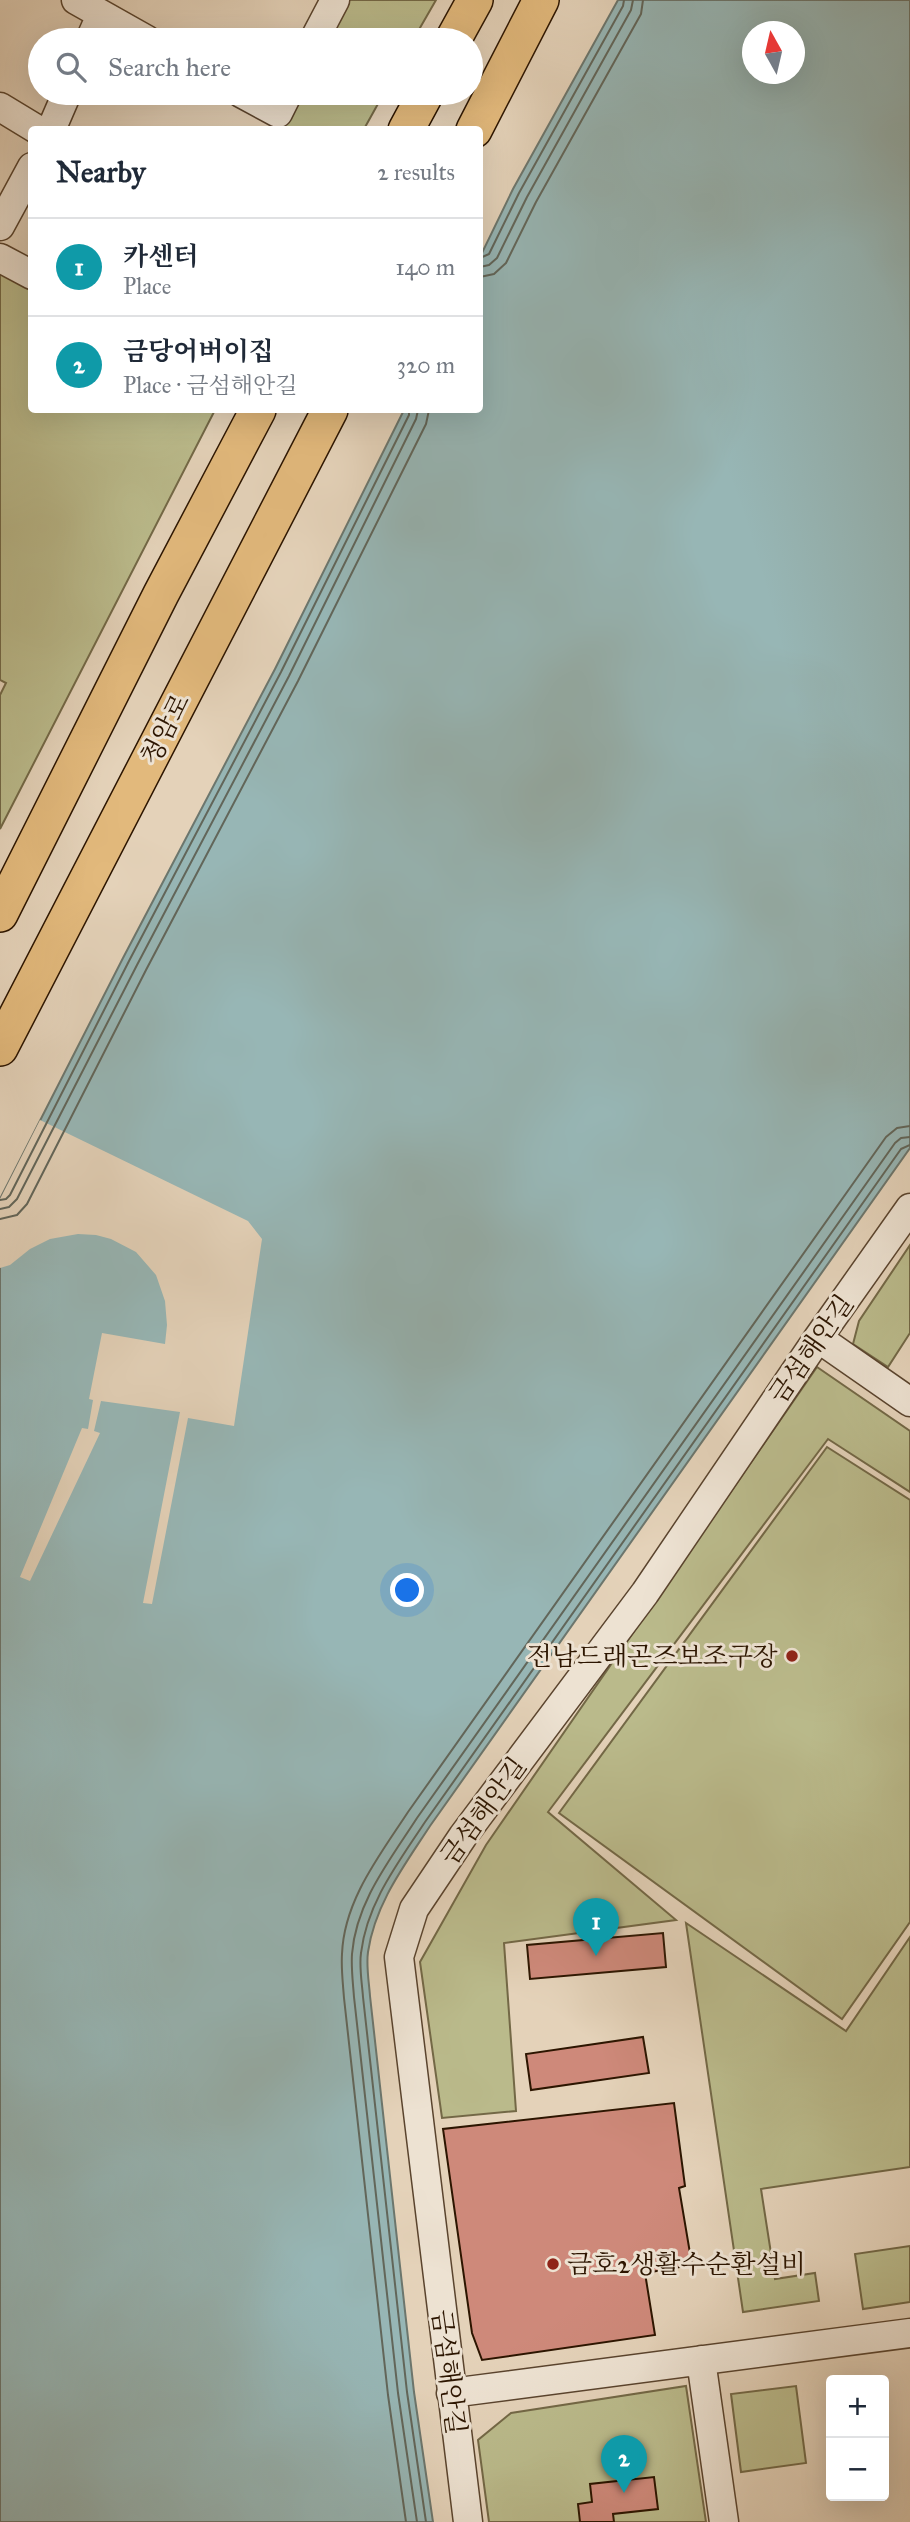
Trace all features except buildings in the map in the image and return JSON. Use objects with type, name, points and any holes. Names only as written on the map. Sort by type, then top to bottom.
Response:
[{"type":"main road","points":[[460,28],[475,0]]},
{"type":"main road","points":[[476,126],[541,0]]},
{"type":"main road","points":[[408,126],[420,105]]},
{"type":"main road","points":[[0,914],[161,594],[256,413]]},
{"type":"main road","name":"청암로","points":[[0,1048],[328,413]]},
{"type":"street","points":[[76,0],[96,28]]},
{"type":"street","points":[[320,28],[335,0]]},
{"type":"street","points":[[53,126],[62,105]]},
{"type":"street","points":[[263,105],[278,113],[282,105]]},
{"type":"street","points":[[0,107],[31,126]]},
{"type":"street","points":[[0,226],[28,174]]},
{"type":"street","points":[[0,258],[28,273]]},
{"type":"street","name":"금섬해안길","points":[[468,2522],[399,1957],[414,1909],[463,1836],[645,1593],[910,1208]]},
{"type":"street","points":[[818,1338],[910,1402]]},
{"type":"street","points":[[451,2393],[910,2333]]},
{"type":"street","points":[[701,2360],[724,2522]]},
{"type":"green space","points":[[335,0],[436,0],[420,28],[320,28]]},
{"type":"green space","points":[[282,105],[377,105],[366,126],[272,126]]},
{"type":"green space","points":[[0,258],[28,273],[28,413],[213,413],[0,829],[0,695],[6,683],[0,680]]},
{"type":"green space","points":[[910,1245],[910,1333],[888,1367],[853,1344],[859,1321]]},
{"type":"green space","points":[[817,1367],[910,1431],[910,1492],[828,1439],[548,1812],[676,1920],[504,1943],[516,2111],[442,2118],[420,1962],[486,1845]]},
{"type":"green space","name":"전남드래곤즈보조구장","points":[[827,1447],[910,1500],[910,1922],[842,2019],[559,1813]]},
{"type":"green space","points":[[686,1923],[846,2031],[910,1937],[910,2167],[761,2189],[775,2279],[815,2273],[819,2301],[743,2312]]},
{"type":"green space","points":[[910,2246],[910,2302],[863,2309],[855,2254]]},
{"type":"green space","points":[[686,2386],[706,2522],[489,2522],[478,2440],[511,2413]]},
{"type":"green space","points":[[796,2386],[806,2463],[741,2472],[731,2394]]},
{"type":"water","points":[[618,0],[910,0],[910,1148],[430,1826],[392,1886],[377,1918],[368,1952],[368,1974],[414,2392],[433,2522],[0,2522],[0,1199],[275,669],[403,413],[483,413],[483,251],[513,189]]},
{"type":"pier","points":[[40,1120],[248,1221],[262,1239],[234,1426],[188,1418],[152,1604],[143,1603],[180,1412],[101,1401],[94,1431],[100,1433],[30,1581],[20,1577],[82,1428],[88,1429],[93,1400],[89,1399],[102,1333],[165,1344],[167,1325],[165,1301],[156,1275],[136,1252],[111,1239],[78,1234],[50,1239],[30,1249],[10,1265],[0,1268],[0,1199]]},
{"type":"place","name":"전남드래곤즈보조구장","points":[[792,1656]]},
{"type":"place","name":"카센터","points":[[596,1956]]},
{"type":"place","name":"금호2생활수순환설비","points":[[553,2264]]},
{"type":"place","name":"금당어버이집","points":[[624,2493]]}]
